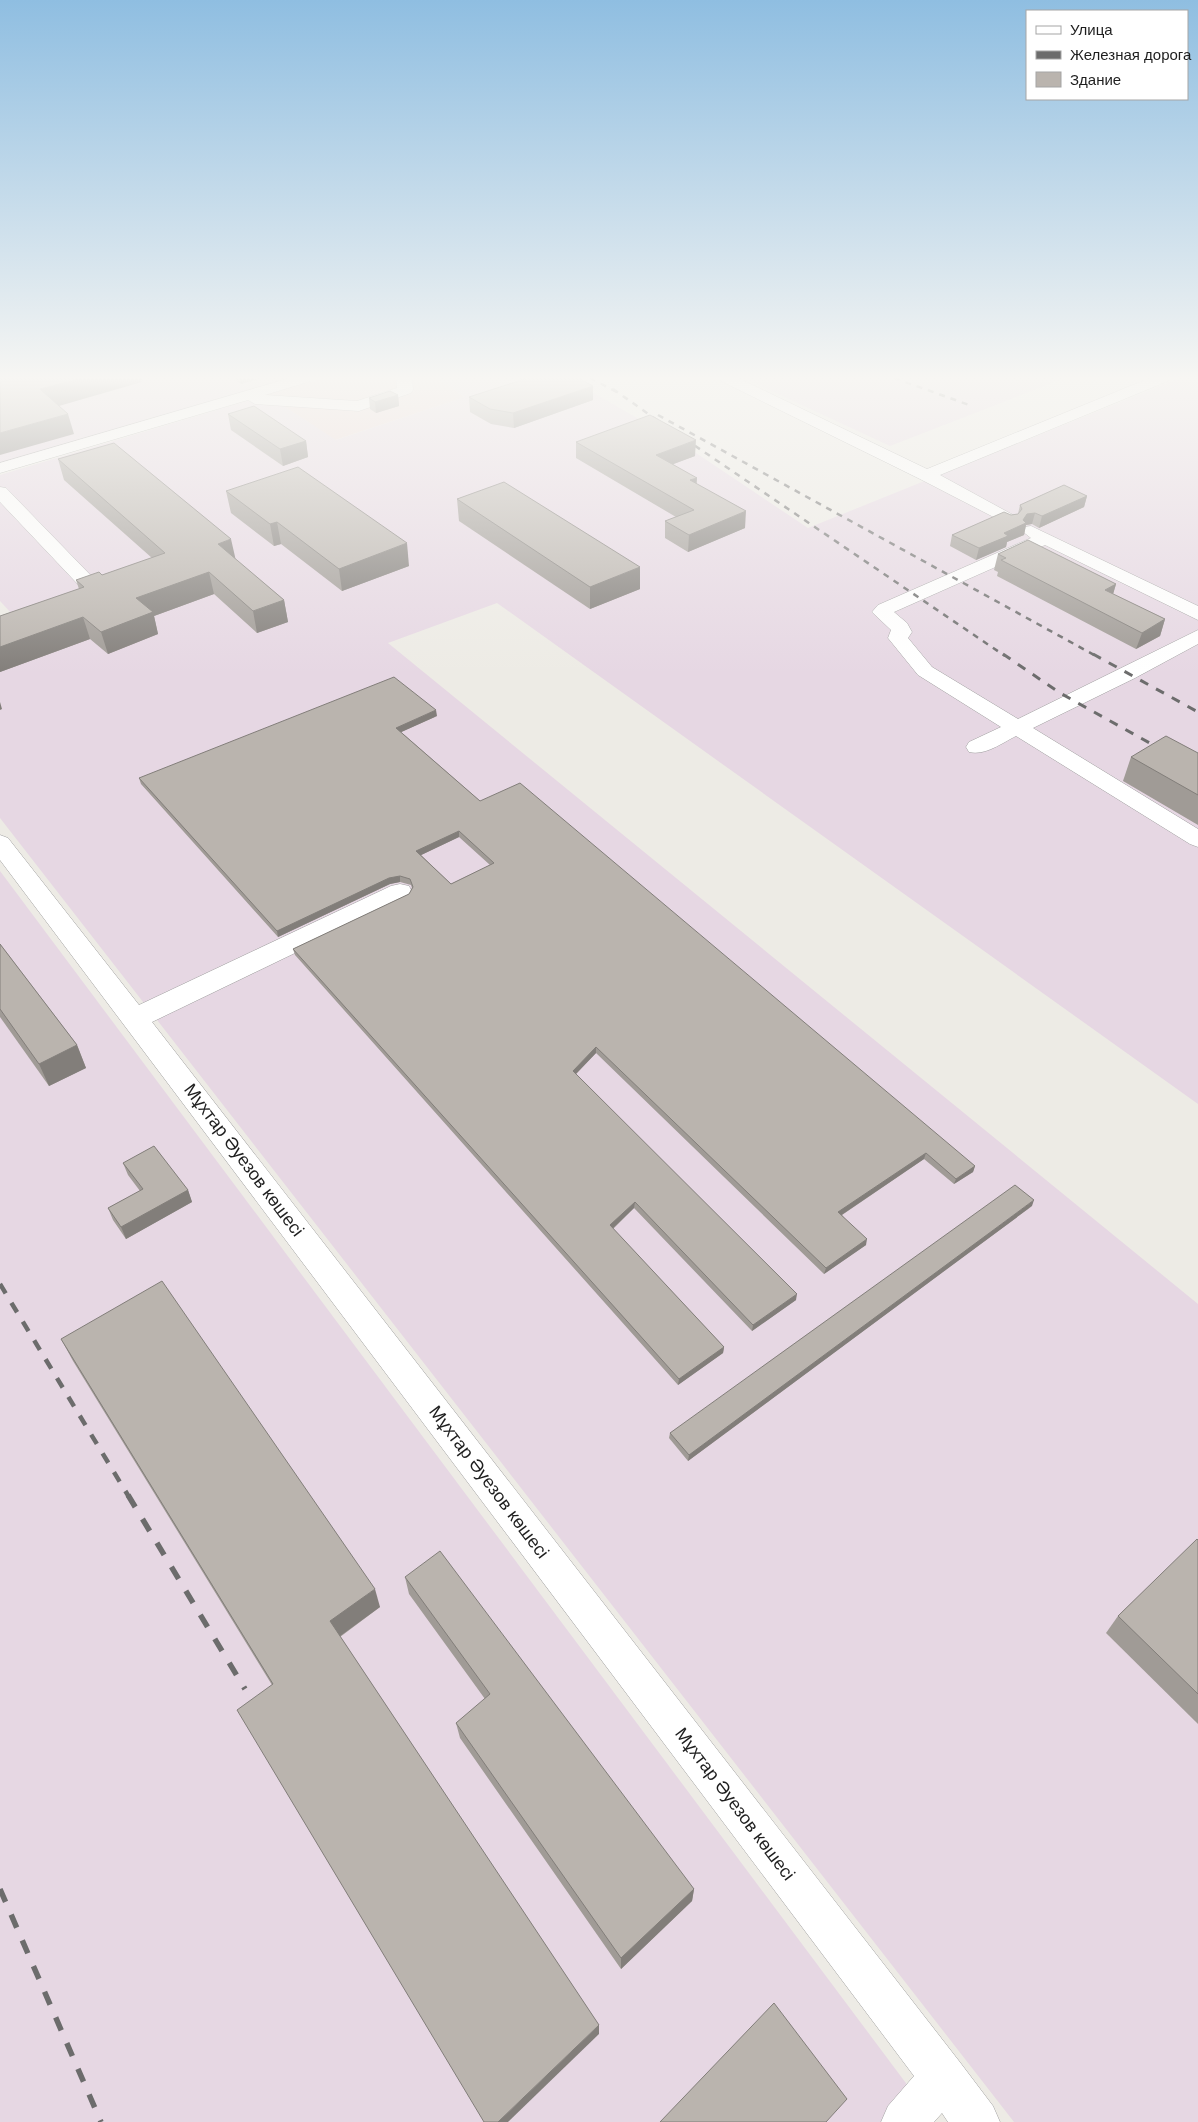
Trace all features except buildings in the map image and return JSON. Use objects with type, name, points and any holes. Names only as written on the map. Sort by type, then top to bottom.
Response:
[{"type":"street","points":[[930,477],[1009,520]]},
{"type":"street","points":[[0,492],[95,591]]},
{"type":"street","points":[[1198,614],[1039,535],[892,605],[882,612],[900,627],[902,632],[898,638],[925,671],[1198,839]]},
{"type":"street","points":[[977,747],[1128,674],[1198,636]]},
{"type":"street","name":"Мұхтар Әуезов көшесі","points":[[0,843],[136,1018],[977,2122]]},
{"type":"street","points":[[136,1018],[400,892]]},
{"type":"street","points":[[904,2122],[943,2077]]},
{"type":"shaded area","points":[[0,477],[732,477],[808,528],[934,477],[1198,477],[1198,1104],[497,603],[388,643],[1198,1304],[1198,2122],[1014,2122],[0,818],[0,619],[12,614],[0,601]]},
{"type":"shaded area","points":[[0,871],[935,2122],[0,2122]]},
{"type":"railway","points":[[741,477],[1005,656]]},
{"type":"railway","points":[[771,477],[1096,656]]},
{"type":"railway","points":[[1003,654],[1060,693],[1164,751]]},
{"type":"railway","points":[[1093,654],[1198,712]]},
{"type":"railway","points":[[0,1284],[129,1497]]},
{"type":"railway","points":[[128,1495],[245,1689]]},
{"type":"railway","points":[[0,1889],[101,2122]]}]
